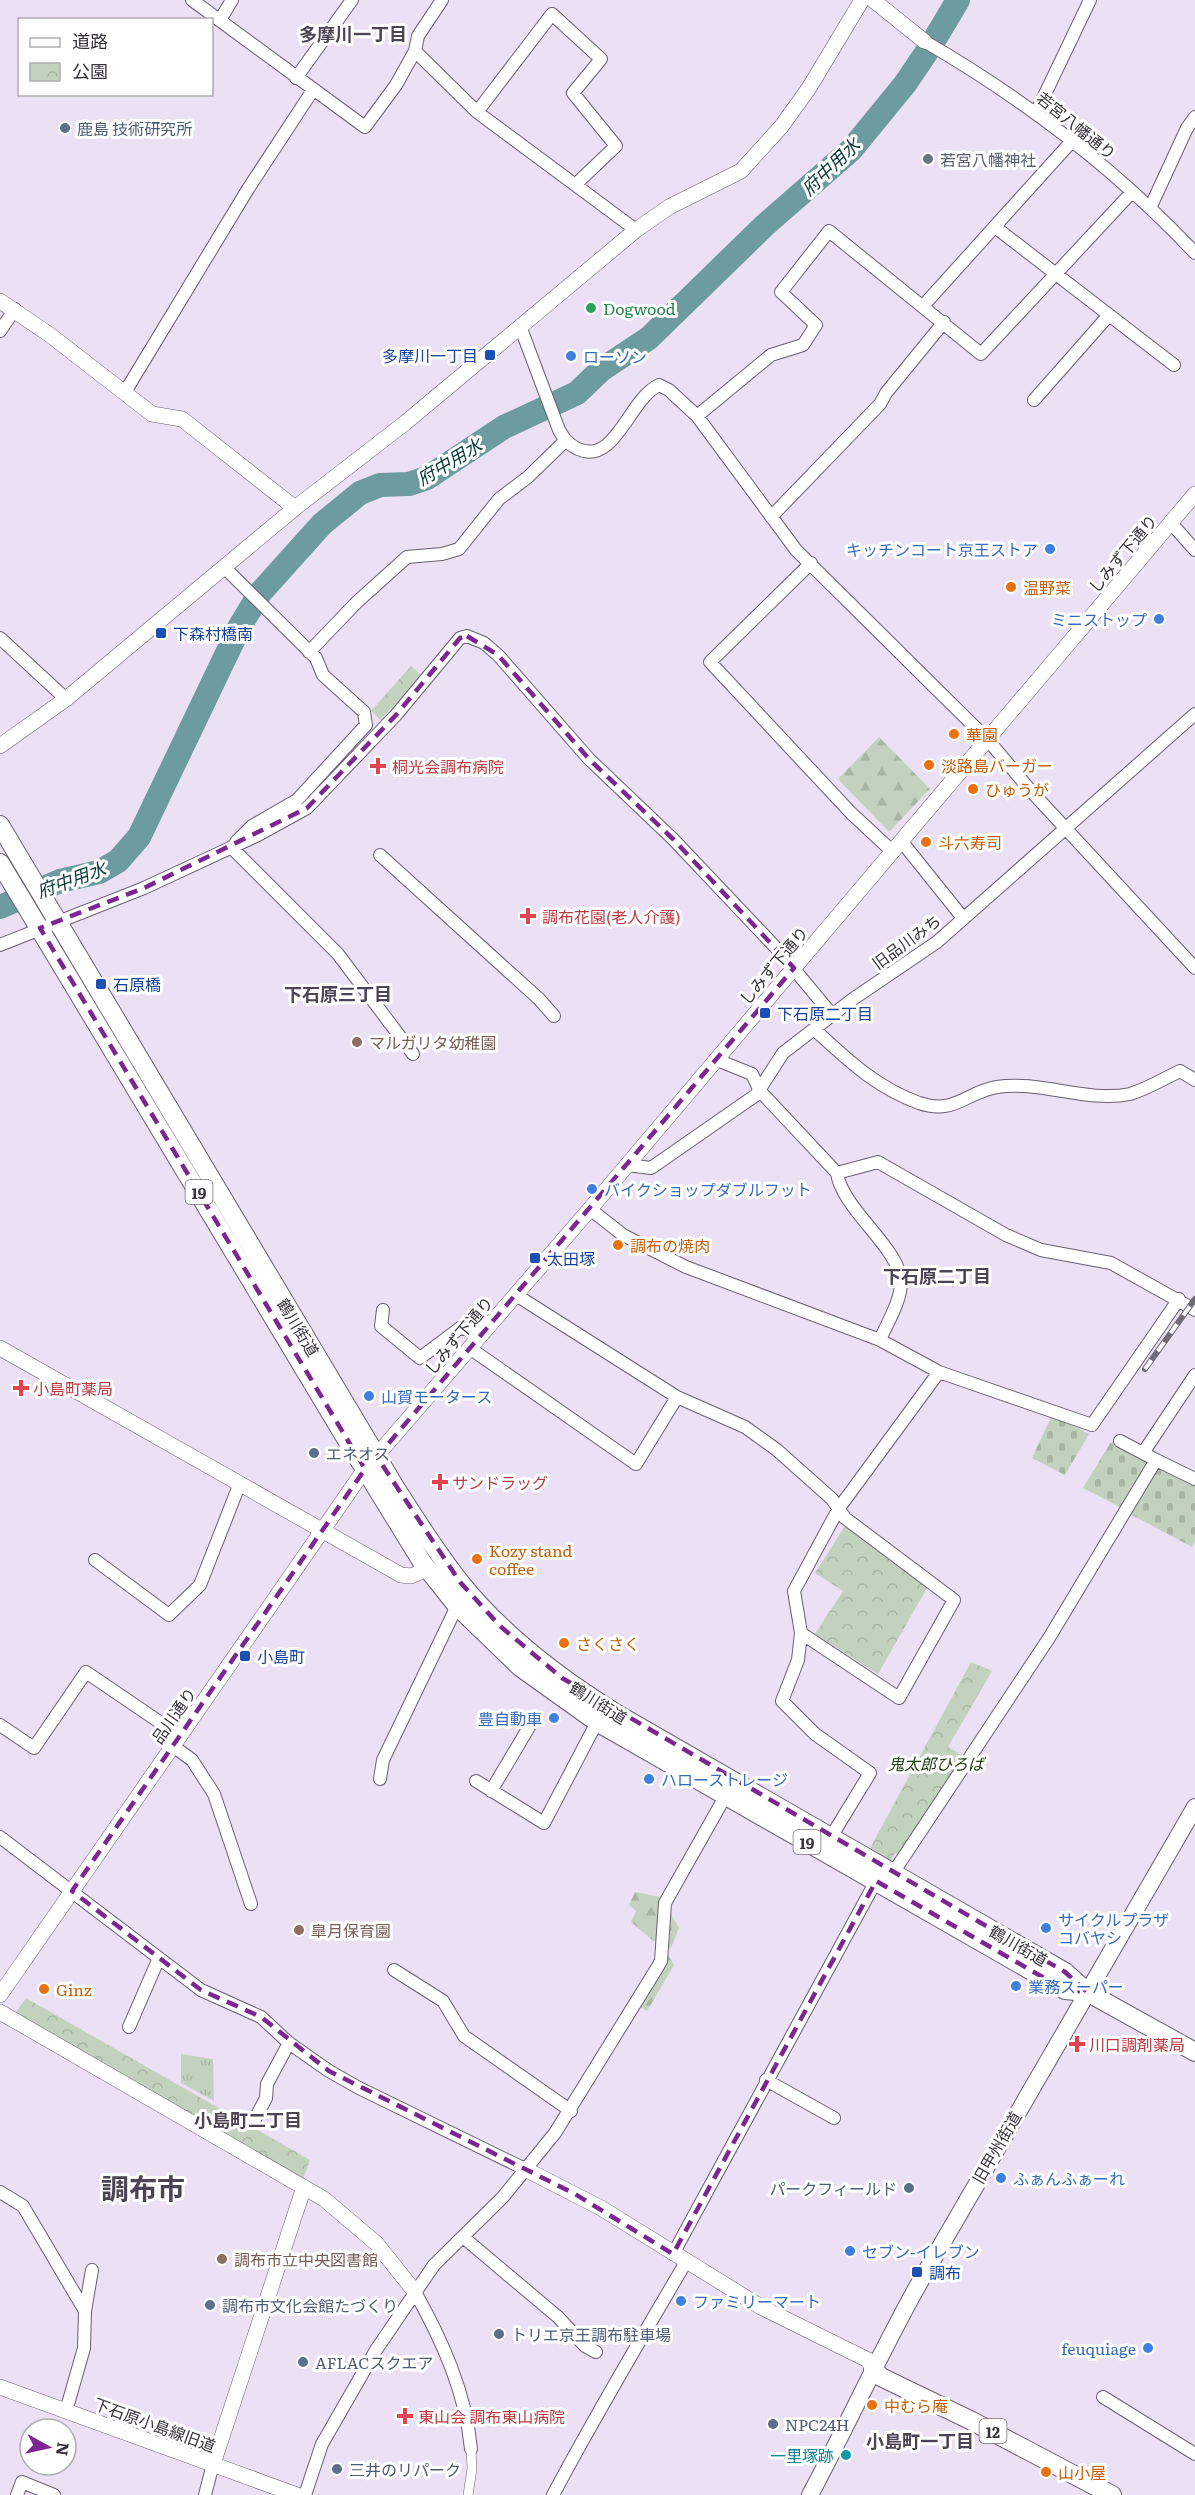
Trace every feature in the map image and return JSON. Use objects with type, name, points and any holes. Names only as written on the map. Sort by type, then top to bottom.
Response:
[{"type":"main road","name":"鶴川街道","points":[[0,825],[55,916],[371,1463],[427,1569],[457,1606],[520,1667],[597,1722],[1065,1990],[1087,1992]]},
{"type":"main road","name":"鶴川街道","points":[[0,863],[371,1463],[460,1582],[501,1626],[544,1665],[617,1714],[1073,1977],[1087,1992]]},
{"type":"main road","name":"旧甲州街道","points":[[810,2495],[873,2369],[937,2250],[1195,1807]]},
{"type":"main road","name":"19","points":[[1087,1992],[1195,2052]]},
{"type":"main road","name":"12","points":[[873,2369],[877,2375],[972,2421],[1112,2495]]},
{"type":"street","points":[[192,0],[365,127],[396,85],[415,51],[418,36],[442,0]]},
{"type":"street","points":[[220,20],[232,0]]},
{"type":"street","points":[[296,78],[352,0]]},
{"type":"street","points":[[0,746],[66,699],[295,508],[405,423],[636,230],[669,207],[741,171],[781,127],[809,88],[862,0]]},
{"type":"street","points":[[873,0],[924,41]]},
{"type":"street","points":[[1036,113],[1090,0]]},
{"type":"street","points":[[477,111],[552,14],[601,59],[573,93],[616,146],[576,184]]},
{"type":"street","name":"若宮八幡通り","points":[[924,41],[989,79],[1072,141],[1151,206],[1195,253]]},
{"type":"street","points":[[415,51],[477,111],[636,230]]},
{"type":"street","points":[[124,392],[248,189],[313,90]]},
{"type":"street","points":[[1151,206],[1186,128],[1195,117]]},
{"type":"street","points":[[923,306],[1072,141]]},
{"type":"street","points":[[697,416],[771,355],[803,345],[816,325],[782,292],[829,231],[981,354],[1132,192]]},
{"type":"street","points":[[995,227],[1174,365]]},
{"type":"street","points":[[0,301],[15,309],[152,414],[182,419],[295,508]]},
{"type":"street","points":[[0,331],[15,309]]},
{"type":"street","points":[[1034,400],[1109,315]]},
{"type":"street","points":[[771,517],[880,404],[886,393],[944,322]]},
{"type":"street","points":[[520,326],[553,416],[565,441],[583,451],[597,452],[611,443],[636,405],[659,385],[669,390],[697,416],[796,550],[988,741],[1064,828],[1195,968]]},
{"type":"street","points":[[309,652],[357,602],[407,557],[442,554],[459,549],[499,499],[528,477],[565,441]]},
{"type":"street","name":"しみず下通り","points":[[371,1463],[717,1060],[1195,494]]},
{"type":"street","points":[[1171,523],[1195,550]]},
{"type":"street","points":[[811,563],[710,662],[852,813],[897,847],[963,918]]},
{"type":"street","points":[[224,567],[316,658],[323,675],[364,712],[366,725],[297,800],[252,826],[231,847]]},
{"type":"street","points":[[0,945],[36,922],[144,888],[307,808],[396,715],[460,638],[467,636],[484,643],[498,655],[589,759],[673,839],[794,968],[833,1016]]},
{"type":"street","points":[[0,638],[66,699]]},
{"type":"street","name":"旧品川みち","points":[[627,1165],[651,1168],[760,1091],[783,1053],[937,942],[1064,828],[1194,718]]},
{"type":"street","points":[[231,847],[338,954],[413,1054]]},
{"type":"street","points":[[380,855],[539,999],[554,1016]]},
{"type":"street","points":[[815,1030],[870,1079],[919,1103],[937,1107],[952,1106],[997,1087],[1016,1086],[1113,1095],[1130,1094],[1180,1071],[1195,1080]]},
{"type":"street","points":[[717,1060],[752,1074],[760,1091],[837,1173],[838,1182],[847,1199],[877,1235],[900,1274],[898,1297],[880,1340]]},
{"type":"street","points":[[837,1173],[878,1162],[1006,1235],[1041,1250],[1111,1263],[1195,1310]]},
{"type":"street","points":[[590,1209],[623,1235],[686,1267],[880,1340],[939,1371],[1092,1425],[1179,1299]]},
{"type":"street","points":[[516,1295],[677,1397],[746,1427],[777,1450],[838,1508],[845,1518],[954,1600],[899,1698],[801,1633]]},
{"type":"street","points":[[383,1310],[381,1326],[420,1358],[460,1328],[484,1333]]},
{"type":"street","points":[[0,1348],[401,1575],[411,1576],[427,1569]]},
{"type":"street","points":[[471,1349],[636,1464],[677,1397]]},
{"type":"street","points":[[831,1838],[870,1773],[815,1734],[782,1701],[798,1660],[801,1633],[794,1591],[838,1508],[939,1371]]},
{"type":"street","points":[[1143,1453],[1195,1375]]},
{"type":"street","points":[[1120,1441],[1195,1479]]},
{"type":"street","points":[[893,1873],[1049,1638],[1156,1460]]},
{"type":"street","name":"品川通り","points":[[0,1995],[371,1463]]},
{"type":"street","points":[[95,1560],[169,1615],[200,1586],[240,1484]]},
{"type":"street","points":[[380,1779],[383,1760],[457,1606]]},
{"type":"street","points":[[0,1725],[34,1748],[86,1672],[176,1741],[192,1760],[214,1794],[251,1904]]},
{"type":"street","points":[[491,1791],[535,1717]]},
{"type":"street","points":[[476,1781],[544,1823],[597,1722]]},
{"type":"street","points":[[304,2495],[322,2444],[376,2350],[415,2292],[434,2265],[502,2197],[571,2111],[661,1961],[665,1903],[726,1795]]},
{"type":"street","points":[[0,1837],[201,1990],[261,2017],[290,2043],[329,2071],[600,2208],[762,2307],[867,2360],[873,2369]]},
{"type":"street","points":[[553,2495],[603,2401],[624,2370],[766,2080],[876,1881]]},
{"type":"street","points":[[129,2027],[159,1958]]},
{"type":"street","points":[[394,1970],[443,2001],[464,2037],[571,2111]]},
{"type":"street","points":[[0,2012],[304,2187],[338,2210],[376,2243],[415,2292],[439,2334],[462,2403],[471,2449],[472,2469],[468,2495]]},
{"type":"street","points":[[254,2121],[267,2098],[267,2084],[290,2043]]},
{"type":"street","points":[[766,2080],[834,2118]]},
{"type":"street","points":[[204,2495],[304,2187]]},
{"type":"street","points":[[0,2192],[23,2206],[86,2311]]},
{"type":"street","points":[[463,2237],[558,2316],[585,2346],[596,2352]]},
{"type":"street","points":[[66,2411],[84,2348],[92,2270]]},
{"type":"street","name":"下石原小島線旧道","points":[[0,2387],[297,2495]]},
{"type":"street","points":[[1103,2397],[1195,2454]]},
{"type":"street","points":[[17,2495],[22,2482],[54,2495]]},
{"type":"highlighted area","points":[[467,636],[498,655],[589,759],[673,839],[794,968],[377,1457],[460,1582],[500,1626],[562,1678],[1065,1972],[1087,1992],[1065,1990],[876,1881],[673,2254],[575,2194],[329,2071],[261,2017],[201,1990],[72,1891],[365,1469],[40,928],[144,888],[307,808],[396,715],[460,638]]},
{"type":"green space","points":[[411,666],[422,676],[381,720],[371,711]]},
{"type":"green space","points":[[879,737],[930,789],[889,832],[838,779]]},
{"type":"green space","points":[[1052,1415],[1089,1434],[1065,1475],[1032,1458]]},
{"type":"green space","points":[[1111,1442],[1148,1462],[1122,1508],[1083,1488]]},
{"type":"green space","points":[[1158,1466],[1195,1486],[1195,1541],[1192,1547],[1130,1514]]},
{"type":"green space","points":[[845,1526],[927,1588],[878,1674],[815,1634],[843,1591],[815,1573]]},
{"type":"green space","name":"鬼太郎ひろば","points":[[971,1662],[992,1671],[948,1747],[962,1755],[901,1856],[895,1853],[890,1862],[869,1850]]},
{"type":"green space","points":[[635,1892],[661,1897],[679,1928],[671,1948],[652,1940],[631,1922],[636,1911],[629,1905]]},
{"type":"green space","points":[[668,1955],[674,1965],[647,2011],[638,2006]]},
{"type":"green space","points":[[26,1998],[310,2160],[303,2179],[16,2012]]},
{"type":"green space","points":[[181,2054],[213,2059],[214,2101],[181,2083]]},
{"type":"waterway","name":"府中用水","points":[[936,37],[958,0]]},
{"type":"waterway","name":"府中用水","points":[[0,907],[60,881],[99,872],[118,861],[139,837],[240,626],[260,593],[322,524],[360,493],[380,485],[409,484],[427,478],[504,427],[577,393],[601,370],[649,338],[765,225],[851,150],[905,84],[926,53]]},
{"type":"railway","points":[[1145,1369],[1195,1299]]},
{"type":"place","name":"鹿島 技術研究所","points":[[65,128]]},
{"type":"place","name":"若宮八幡神社","points":[[928,159]]},
{"type":"place","name":"Dogwood","points":[[591,308]]},
{"type":"place","name":"多摩川一丁目","points":[[490,355]]},
{"type":"place","name":"ローソン","points":[[571,356]]},
{"type":"place","name":"キッチンコート京王ストア","points":[[1050,549]]},
{"type":"place","name":"温野菜","points":[[1011,587]]},
{"type":"place","name":"ミニストップ","points":[[1159,619]]},
{"type":"place","name":"下森村橋南","points":[[161,633]]},
{"type":"place","name":"華園","points":[[954,734]]},
{"type":"place","name":"淡路島バーガー","points":[[929,765]]},
{"type":"place","name":"桐光会調布病院","points":[[378,766]]},
{"type":"place","name":"ひゅうが","points":[[973,789]]},
{"type":"place","name":"斗六寿司","points":[[926,842]]},
{"type":"place","name":"調布花園(老人介護)","points":[[528,916]]},
{"type":"place","name":"石原橋","points":[[101,984]]},
{"type":"place","name":"下石原二丁目","points":[[765,1013]]},
{"type":"place","name":"マルガリタ幼稚園","points":[[357,1042]]},
{"type":"place","name":"バイクショップダブルフット","points":[[592,1189]]},
{"type":"place","name":"調布の焼肉","points":[[618,1245]]},
{"type":"place","name":"太田塚","points":[[535,1258]]},
{"type":"place","name":"小島町薬局","points":[[21,1388]]},
{"type":"place","name":"山賀モータース","points":[[369,1396]]},
{"type":"place","name":"エネオス","points":[[314,1453]]},
{"type":"place","name":"サンドラッグ","points":[[440,1482]]},
{"type":"place","name":"Kozy stand coffee","points":[[477,1559]]},
{"type":"place","name":"さくさく","points":[[564,1643]]},
{"type":"place","name":"小島町","points":[[245,1656]]},
{"type":"place","name":"豊自動車","points":[[554,1718]]},
{"type":"place","name":"ハローストレージ","points":[[649,1779]]},
{"type":"place","name":"サイクルプラザ コバヤシ","points":[[1046,1928]]},
{"type":"place","name":"皐月保育園","points":[[299,1930]]},
{"type":"place","name":"業務スーパー","points":[[1016,1986]]},
{"type":"place","name":"Ginz","points":[[44,1989]]},
{"type":"place","name":"川口調剤薬局","points":[[1077,2044]]},
{"type":"place","name":"ふぁんふぁーれ","points":[[1001,2178]]},
{"type":"place","name":"パークフィールド","points":[[909,2188]]},
{"type":"place","name":"セブン-イレブン","points":[[850,2251]]},
{"type":"place","name":"調布市立中央図書館","points":[[222,2259]]},
{"type":"place","name":"調布","points":[[917,2272]]},
{"type":"place","name":"ファミリーマート","points":[[681,2301]]},
{"type":"place","name":"調布市文化会館たづくり","points":[[210,2305]]},
{"type":"place","name":"トリエ京王調布駐車場","points":[[499,2334]]},
{"type":"place","name":"feuquiage","points":[[1148,2348]]},
{"type":"place","name":"AFLACスクエア","points":[[303,2362]]},
{"type":"place","name":"中むら庵","points":[[872,2405]]},
{"type":"place","name":"東山会 調布東山病院","points":[[405,2416]]},
{"type":"place","name":"NPC24H","points":[[773,2424]]},
{"type":"place","name":"一里塚跡","points":[[846,2455]]},
{"type":"place","name":"三井のリパーク","points":[[337,2469]]},
{"type":"place","name":"山小屋","points":[[1046,2472]]},
{"type":"district","name":"多摩川一丁目","points":[[353,33]]},
{"type":"district","name":"下石原三丁目","points":[[338,993]]},
{"type":"district","name":"下石原二丁目","points":[[937,1275]]},
{"type":"district","name":"小島町二丁目","points":[[248,2119]]},
{"type":"district","name":"調布市","points":[[143,2187]]},
{"type":"district","name":"小島町一丁目","points":[[920,2440]]}]
